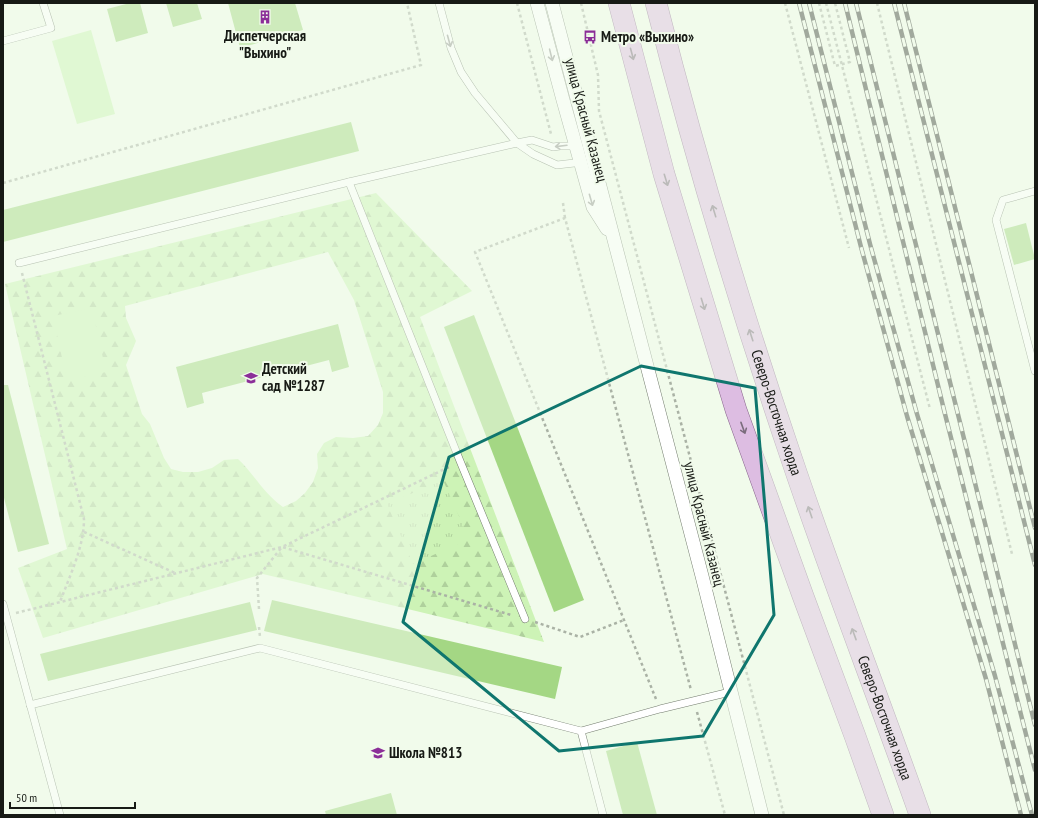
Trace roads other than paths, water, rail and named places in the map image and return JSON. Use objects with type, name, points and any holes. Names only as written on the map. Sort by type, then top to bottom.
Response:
[{"type":"main road","points":[[619,3],[664,174],[736,410],[883,815]]},
{"type":"main road","name":"Северо-Восточная хорда","points":[[656,3],[708,194],[750,332],[827,562],[920,815]]},
{"type":"street","name":"улица Красный Казанец","points":[[537,3],[576,145],[587,162]]},
{"type":"street","name":"улица Красный Казанец","points":[[552,3],[587,162],[614,240],[702,576],[762,815]]},
{"type":"lane","points":[[3,41],[51,28],[43,3]]},
{"type":"lane","points":[[439,3],[451,48],[461,72],[475,92],[517,143],[533,154],[557,165],[587,162]]},
{"type":"lane","points":[[19,263],[349,182],[517,143],[532,140],[553,147],[576,145]]},
{"type":"lane","points":[[349,182],[460,461],[525,619]]},
{"type":"lane","points":[[1035,191],[1003,200],[996,220],[1035,371]]},
{"type":"lane","points":[[3,604],[60,815]]},
{"type":"lane","points":[[30,705],[260,648],[581,731],[694,700],[730,692]]},
{"type":"lane","points":[[581,731],[603,815]]},
{"type":"railway","points":[[799,3],[861,247],[907,416],[986,679],[1021,815]]},
{"type":"railway","points":[[809,3],[870,244],[917,414],[995,676],[1032,815]]},
{"type":"railway","points":[[845,3],[944,410],[1035,770]]},
{"type":"railway","points":[[856,3],[1035,725]]},
{"type":"railway","points":[[894,3],[1035,565]]},
{"type":"railway","points":[[904,3],[1035,528]]},
{"type":"place","name":"Диспетчерская \"Выхино\"","points":[[265,17]]},
{"type":"place","name":"Метро «Выхино»","points":[[590,37]]},
{"type":"place","name":"Детский сад №1287","points":[[251,378]]},
{"type":"place","name":"Школа №813","points":[[378,753]]}]
